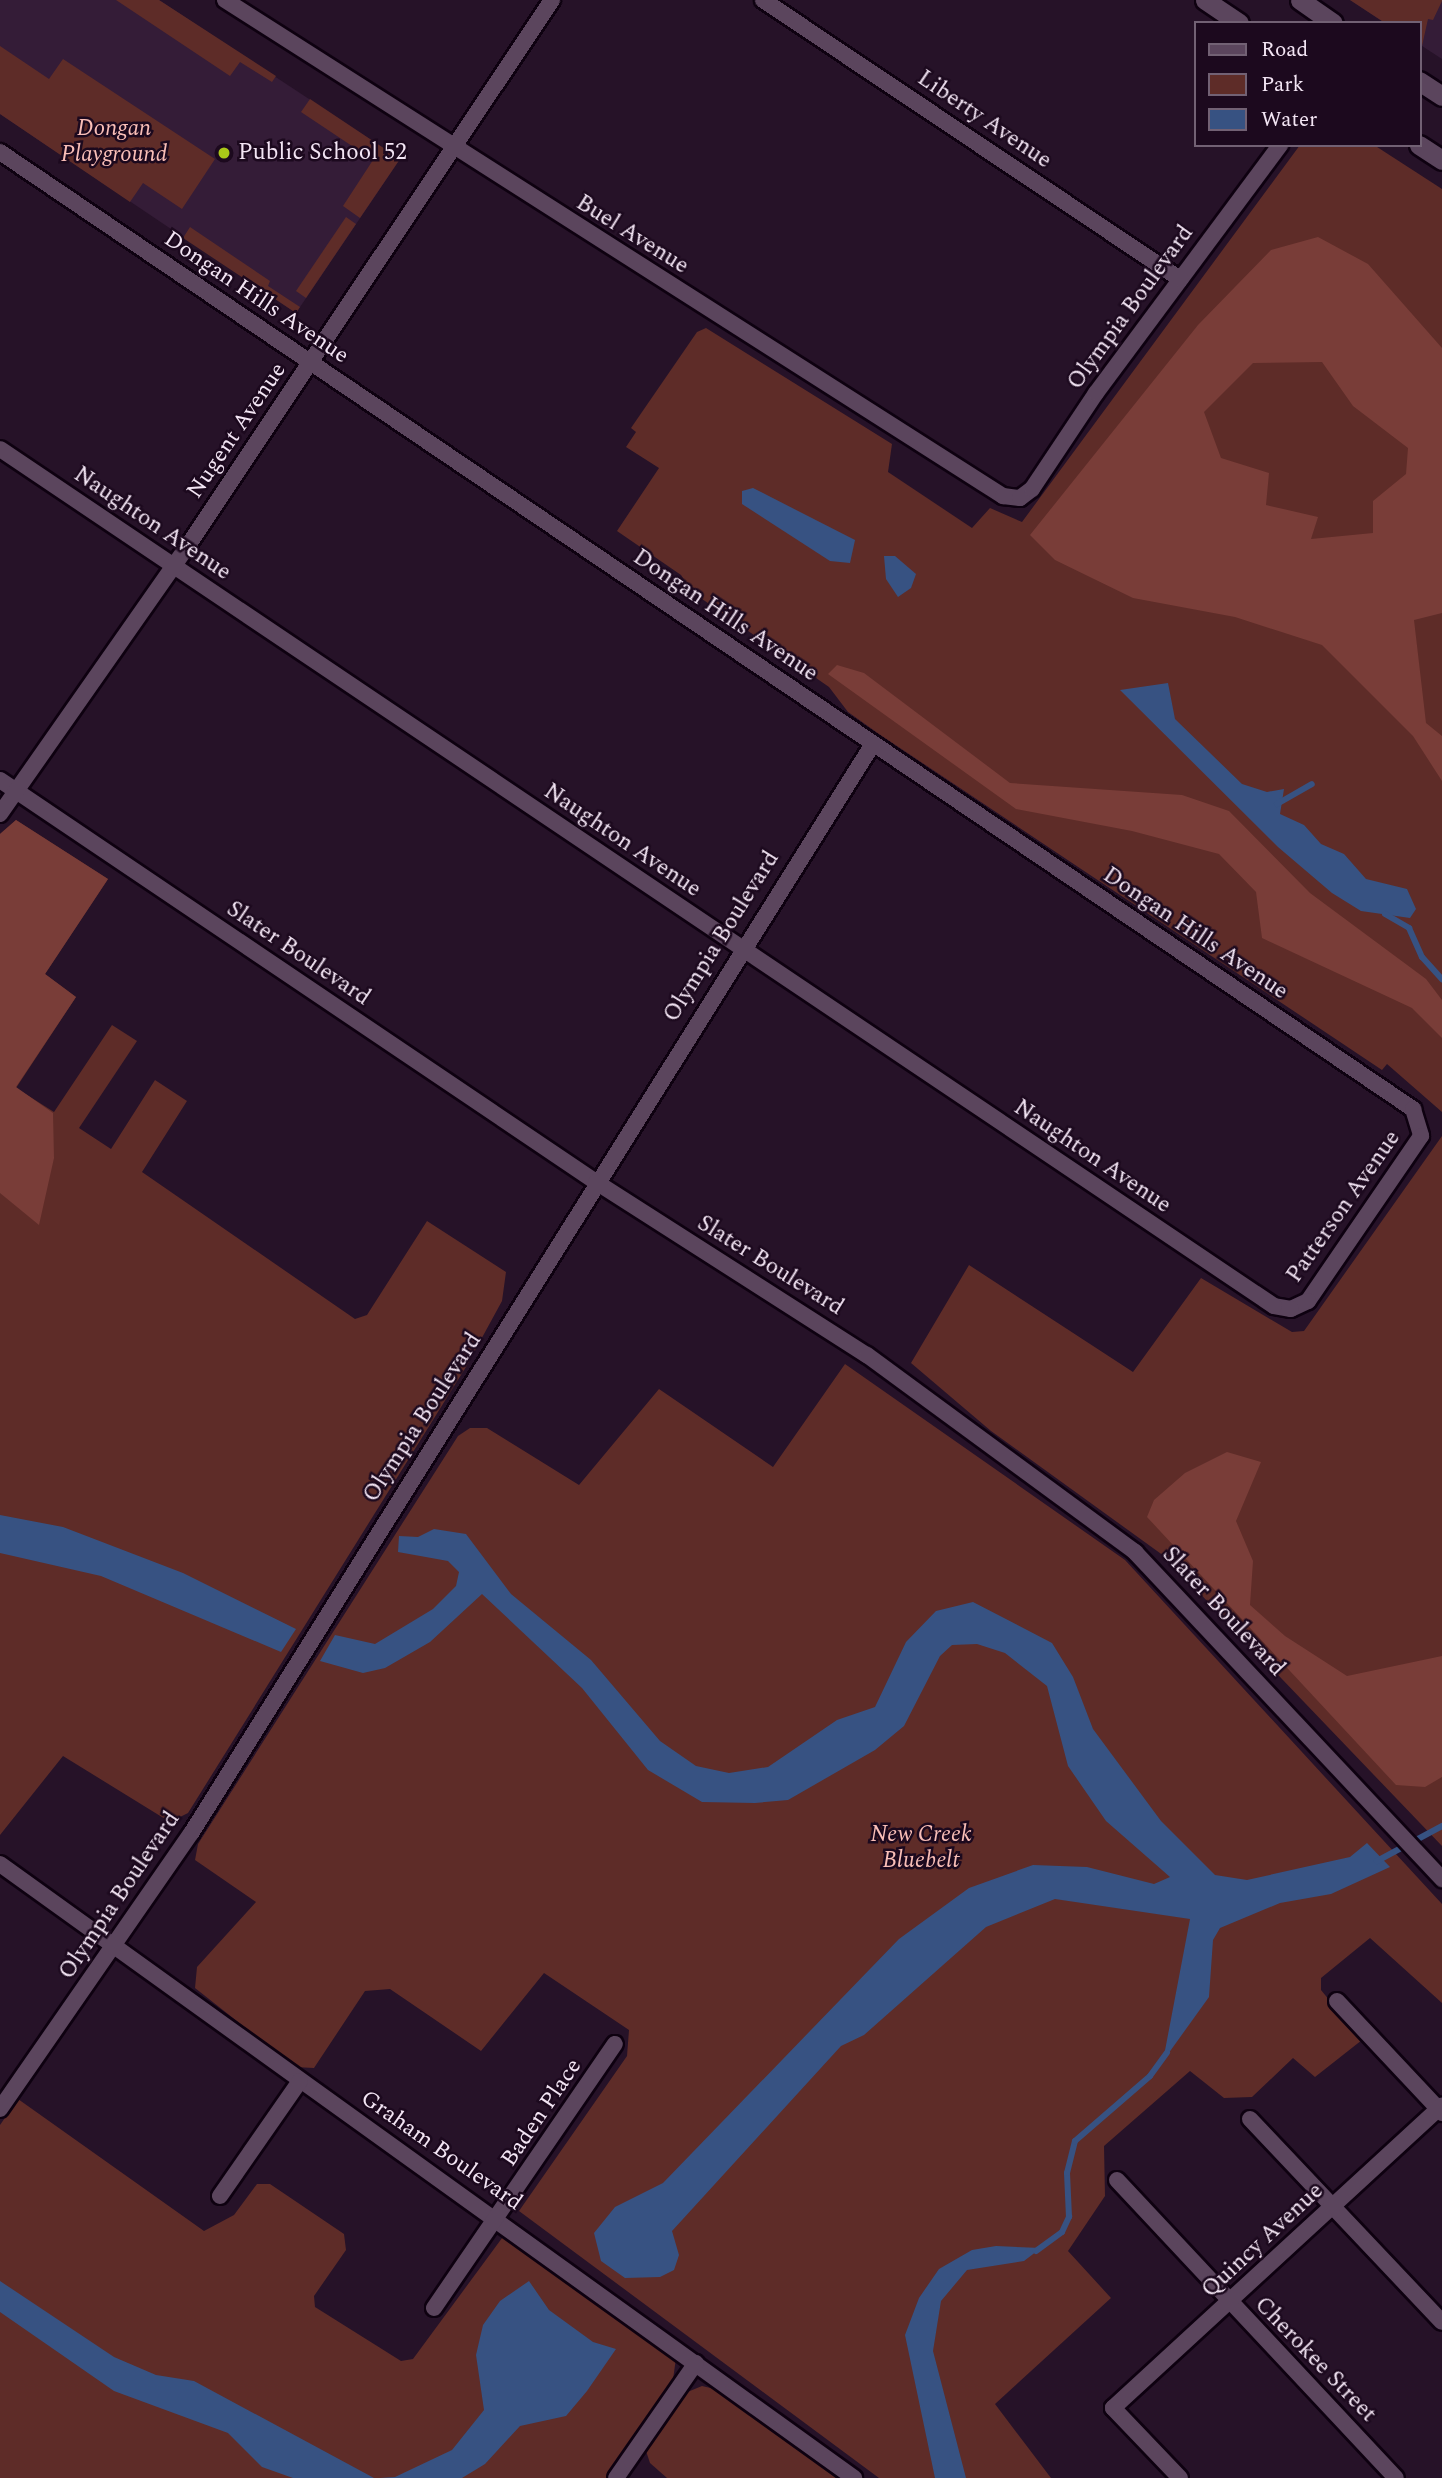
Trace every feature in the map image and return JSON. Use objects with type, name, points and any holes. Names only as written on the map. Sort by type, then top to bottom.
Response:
[{"type":"street","name":"Buel Avenue","points":[[225,0],[454,151],[1003,496],[1020,498]]},
{"type":"street","name":"Nugent Avenue","points":[[0,814],[174,566],[454,151],[552,0]]},
{"type":"street","name":"Liberty Avenue","points":[[763,0],[1180,279]]},
{"type":"street","points":[[1205,0],[1236,21]]},
{"type":"street","points":[[1300,0],[1331,21]]},
{"type":"street","points":[[1421,82],[1442,96]]},
{"type":"street","points":[[1421,146],[1442,160]]},
{"type":"street","name":"Olympia Boulevard","points":[[1020,498],[1032,489],[1180,279],[1279,147]]},
{"type":"street","name":"Dongan Hills Avenue","points":[[0,152],[1413,1109],[1421,1122]]},
{"type":"street","name":"Naughton Avenue","points":[[0,449],[1274,1306],[1291,1309]]},
{"type":"street","name":"Olympia Boulevard","points":[[0,2109],[191,1832],[740,949],[873,744]]},
{"type":"street","name":"Slater Boulevard","points":[[0,780],[596,1182],[867,1354],[1135,1552],[1442,1879]]},
{"type":"street","name":"Patterson Avenue","points":[[1291,1309],[1308,1301],[1421,1136],[1421,1122]]},
{"type":"street","name":"Graham Boulevard","points":[[0,1864],[300,2081],[499,2219],[854,2478]]},
{"type":"street","points":[[1337,2001],[1441,2109]]},
{"type":"street","name":"Baden Place","points":[[434,2308],[499,2219],[615,2044]]},
{"type":"street","points":[[220,2196],[300,2081]]},
{"type":"street","name":"Quincy Avenue","points":[[1180,2478],[1113,2408],[1231,2304],[1441,2109]]},
{"type":"street","points":[[1250,2119],[1442,2322]]},
{"type":"street","name":"Cherokee Street","points":[[1117,2180],[1396,2478]]},
{"type":"street","points":[[617,2478],[696,2363]]},
{"type":"shaded area","name":"Public School 52","points":[[0,0],[159,0],[400,159],[296,313],[0,114]]},
{"type":"shaded area","points":[[1350,0],[1442,0],[1442,59],[1421,45],[1421,21],[1382,21]]},
{"type":"shaded area","points":[[1318,237],[1368,264],[1442,348],[1442,613],[1414,620],[1426,723],[1442,736],[1442,781],[1413,736],[1322,645],[1235,617],[1133,598],[1055,560],[1030,535],[1198,325],[1271,250]],"holes":[[[1322,362],[1353,406],[1408,448],[1406,474],[1373,501],[1373,533],[1311,539],[1318,517],[1266,505],[1269,473],[1221,458],[1204,412],[1253,363]]]},
{"type":"shaded area","points":[[837,665],[864,673],[1010,783],[1182,795],[1229,811],[1310,893],[1426,979],[1442,1000],[1442,1038],[1412,1008],[1262,938],[1256,892],[1219,854],[1132,831],[1016,809],[828,674]]},
{"type":"shaded area","points":[[16,820],[108,879],[45,974],[76,997],[16,1087],[53,1113],[54,1158],[39,1225],[0,1193],[0,834]]},
{"type":"shaded area","points":[[1227,1452],[1261,1462],[1236,1521],[1253,1561],[1250,1605],[1285,1636],[1347,1676],[1442,1656],[1442,1777],[1425,1787],[1396,1785],[1147,1517],[1154,1500],[1185,1473]]},
{"type":"green space","points":[[116,0],[159,0],[276,76],[272,82],[240,62],[230,76]]},
{"type":"green space","points":[[1350,0],[1442,0],[1433,20],[1428,19],[1422,46],[1421,21],[1382,21]]},
{"type":"green space","name":"Dongan Playground","points":[[0,46],[49,79],[63,59],[215,159],[182,209],[143,183],[130,202],[0,114]]},
{"type":"green space","points":[[310,99],[400,159],[360,218],[343,206],[373,160],[301,112]]},
{"type":"green space","points":[[1299,147],[1377,147],[1442,189],[1442,1112],[1387,1064],[1382,1070],[879,734],[848,712],[829,687],[692,592],[681,575],[617,531],[659,468],[626,447],[636,432],[631,428],[697,332],[706,328],[892,444],[888,472],[972,528],[990,508],[1022,522]]},
{"type":"green space","points":[[346,217],[356,224],[306,298],[296,291]]},
{"type":"green space","points":[[190,227],[270,281],[268,286],[300,307],[296,313],[183,238]]},
{"type":"green space","points":[[16,820],[108,879],[45,974],[76,997],[16,1088],[54,1112],[112,1025],[137,1041],[79,1128],[111,1149],[155,1080],[187,1101],[142,1172],[355,1319],[367,1315],[427,1221],[506,1272],[502,1301],[466,1367],[188,1813],[170,1822],[63,1756],[0,1835],[0,834]]},
{"type":"green space","points":[[1442,1136],[1442,1846],[1164,1556],[991,1431],[911,1363],[969,1265],[1133,1372],[1201,1278],[1292,1332],[1304,1331]]},
{"type":"green space","name":"New Creek Bluebelt","points":[[845,1364],[1125,1560],[1442,1904],[1442,2003],[1370,1938],[1321,1978],[1321,1990],[1362,2040],[1315,2077],[1293,2058],[1252,2097],[1224,2098],[1190,2071],[1104,2146],[1105,2196],[1068,2251],[1111,2298],[995,2404],[1051,2478],[879,2478],[519,2211],[627,2056],[629,2030],[544,1973],[481,2051],[390,1989],[365,1991],[314,2068],[295,2067],[195,1988],[197,1967],[256,1902],[195,1860],[198,1844],[458,1436],[470,1428],[487,1428],[579,1485],[659,1389],[773,1467]]},
{"type":"green space","points":[[18,2099],[204,2231],[234,2215],[257,2184],[270,2184],[344,2234],[346,2250],[314,2296],[315,2307],[401,2361],[413,2359],[505,2234],[676,2358],[672,2387],[607,2478],[0,2478],[0,2125]]},
{"type":"green space","points":[[702,2386],[719,2390],[842,2478],[667,2478],[650,2463],[646,2451],[685,2393]]},
{"type":"water","points":[[753,488],[855,540],[850,563],[830,561],[742,504],[742,491]]},
{"type":"water","points":[[884,556],[895,556],[916,574],[911,588],[898,597],[886,579]]},
{"type":"water","points":[[1168,683],[1175,719],[1242,784],[1267,792],[1284,789],[1280,814],[1304,825],[1321,844],[1344,854],[1366,879],[1407,889],[1416,909],[1410,918],[1361,911],[1332,893],[1278,847],[1120,690]]},
{"type":"water","points":[[0,1515],[63,1527],[183,1573],[296,1629],[281,1652],[101,1576],[0,1553]]},
{"type":"water","points":[[434,1529],[466,1534],[511,1594],[591,1660],[660,1741],[696,1766],[729,1773],[768,1767],[837,1720],[875,1707],[906,1642],[936,1611],[973,1602],[1052,1643],[1073,1677],[1093,1729],[1161,1821],[1215,1875],[1247,1880],[1350,1857],[1367,1843],[1390,1867],[1331,1894],[1280,1903],[1220,1928],[1213,1940],[1209,1997],[1163,2061],[1190,1919],[1055,1899],[986,1927],[864,2035],[841,2046],[672,2231],[679,2255],[674,2270],[660,2277],[625,2278],[601,2261],[594,2233],[615,2207],[663,2183],[899,1939],[969,1888],[1033,1865],[1087,1867],[1154,1884],[1170,1877],[1106,1821],[1068,1766],[1047,1686],[1005,1653],[977,1644],[952,1645],[940,1656],[904,1726],[875,1750],[788,1800],[755,1803],[702,1802],[648,1770],[582,1688],[482,1594],[430,1642],[385,1668],[363,1673],[320,1661],[335,1635],[375,1644],[433,1609],[456,1586],[459,1572],[448,1561],[398,1552],[399,1536],[418,1537]]},
{"type":"water","points":[[996,2246],[1041,2248],[1024,2261],[967,2270],[941,2301],[933,2351],[966,2478],[935,2478],[905,2335],[919,2298],[939,2269],[972,2250]]},
{"type":"water","points":[[0,2281],[114,2357],[156,2375],[194,2381],[374,2478],[293,2478],[262,2467],[228,2433],[114,2391],[0,2312]]},
{"type":"water","points":[[529,2281],[549,2310],[593,2342],[616,2349],[587,2391],[566,2416],[520,2426],[485,2464],[462,2478],[380,2478],[395,2477],[452,2450],[484,2410],[476,2355],[483,2325],[500,2301]]},
{"type":"waterway","points":[[1277,804],[1312,784]]},
{"type":"waterway","points":[[1385,914],[1409,928],[1422,957],[1442,979]]},
{"type":"waterway","points":[[1377,1861],[1442,1826]]},
{"type":"waterway","points":[[1036,2251],[1062,2232],[1069,2217],[1067,2173],[1075,2141],[1150,2076],[1167,2053]]},
{"type":"place","name":"Public School 52","points":[[224,153]]}]
